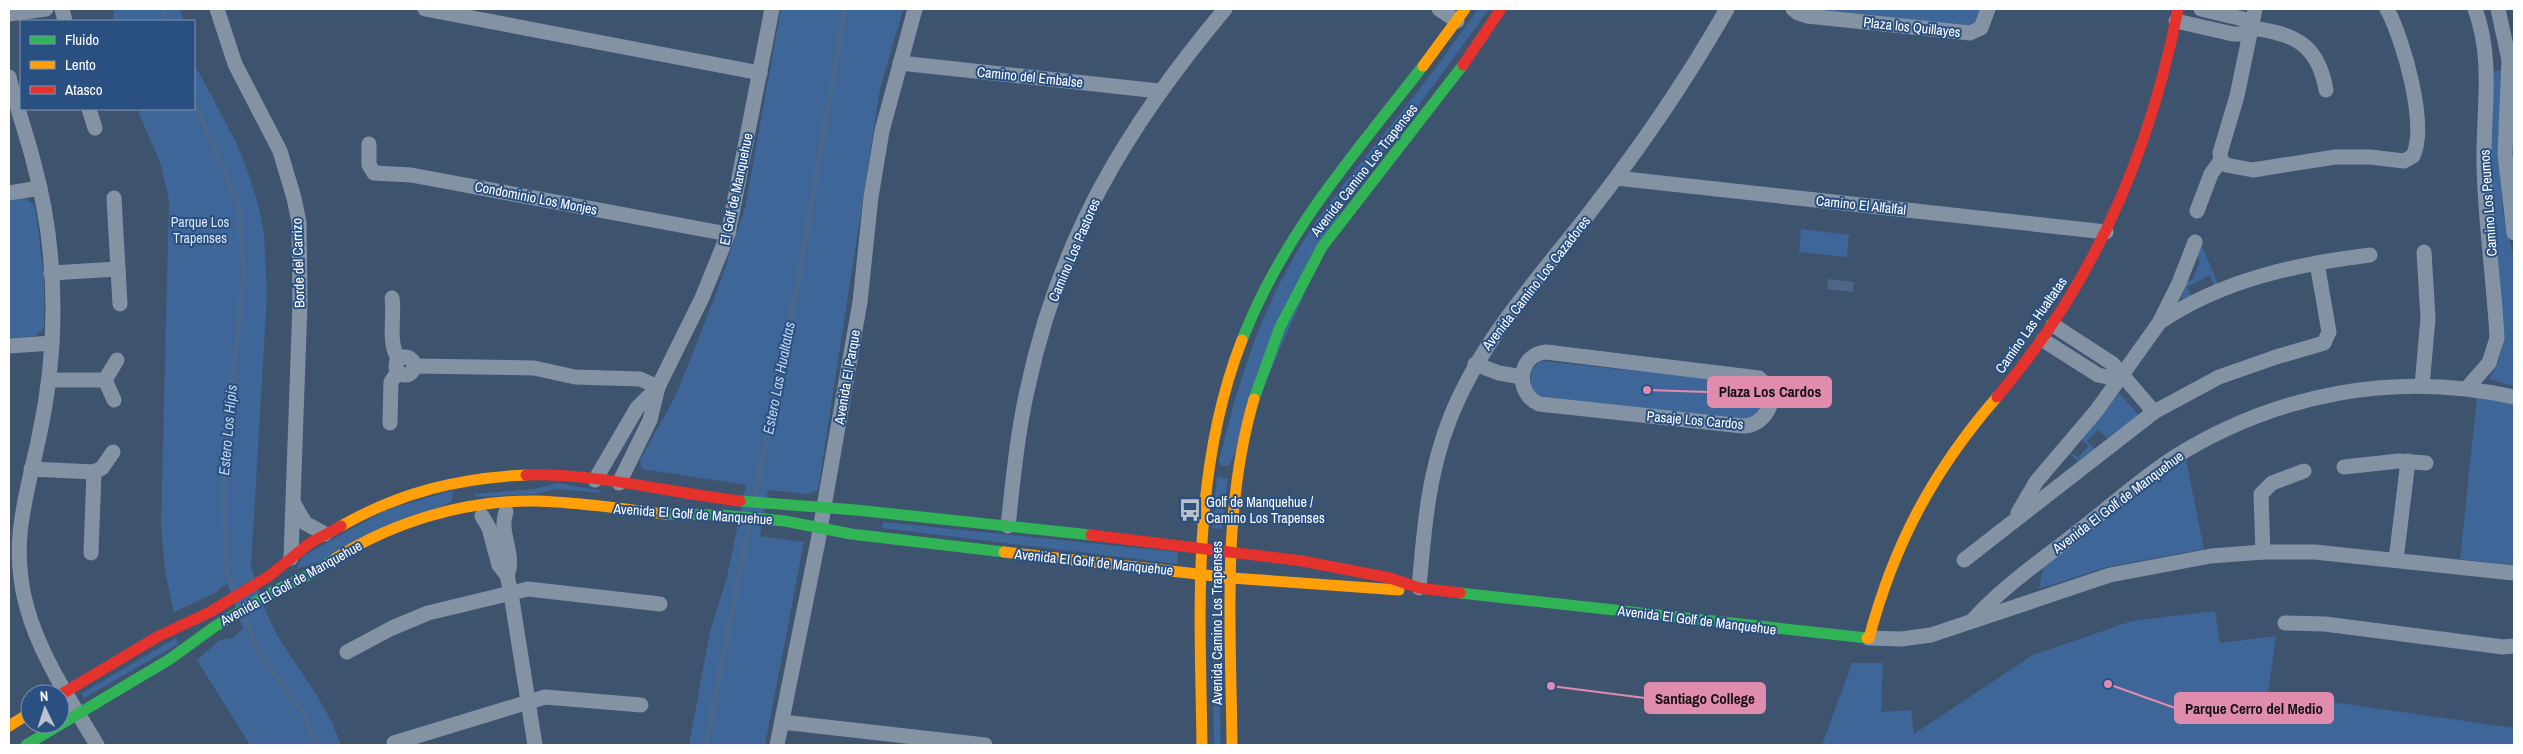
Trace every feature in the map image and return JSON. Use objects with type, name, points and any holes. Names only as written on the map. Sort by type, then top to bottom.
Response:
[{"type":"street","points":[[9,14],[46,9]]},
{"type":"street","name":"Borde del Carrizo","points":[[217,9],[235,64],[280,151],[290,182],[298,222],[300,303],[294,504],[291,524],[290,558]]},
{"type":"street","points":[[425,9],[760,74]]},
{"type":"street","name":"El Golf de Manquehue","points":[[614,490],[650,420],[658,387],[708,285],[728,234],[772,9]]},
{"type":"street","name":"Avenida El Parque","points":[[777,745],[824,508],[860,302],[877,156],[915,9]]},
{"type":"street","name":"Camino Los Pastores","points":[[1008,526],[1027,392],[1056,288],[1096,195],[1128,138],[1159,92],[1225,9]]},
{"type":"street","points":[[1440,9],[1461,15]]},
{"type":"street","name":"Avenida Camino Los Trapenses","points":[[1232,745],[1230,472],[1268,359],[1287,313],[1313,262],[1347,212],[1436,102],[1502,9]]},
{"type":"street","name":"Avenida Camino Los Cazadores","points":[[1419,588],[1425,520],[1432,475],[1449,422],[1475,364],[1494,334],[1616,178],[1685,77],[1727,9]]},
{"type":"street","name":"Plaza los Quillayes","points":[[1793,9],[1806,16],[1970,33],[1978,30],[1984,24],[1988,9]]},
{"type":"street","points":[[2201,9],[2243,19],[2251,28],[2287,35],[2307,47],[2319,66],[2326,90]]},
{"type":"street","points":[[2197,211],[2212,174],[2221,160],[2221,149],[2237,96],[2254,9]]},
{"type":"street","points":[[2221,160],[2229,166],[2253,170],[2335,157],[2404,161],[2410,159],[2415,150],[2415,100],[2403,50],[2387,9]]},
{"type":"street","name":"Camino Los Peumos","points":[[2498,9],[2509,28],[2510,77],[2506,127],[2506,172],[2514,233]]},
{"type":"street","points":[[2476,11],[2491,24],[2509,28]]},
{"type":"street","name":"Camino Los Peumos","points":[[2467,388],[2489,363],[2497,338],[2484,166],[2487,64],[2476,11]]},
{"type":"street","name":"Avenida Camino Los Trapenses","points":[[1202,745],[1201,574],[1209,465],[1221,408],[1238,350],[1275,268],[1321,195],[1427,62],[1461,15]]},
{"type":"street","points":[[2177,15],[2238,35],[2251,28]]},
{"type":"street","name":"Camino Las Hualtatas","points":[[1869,638],[1888,572],[1920,503],[1956,446],[2012,381],[2043,340],[2078,284],[2106,232],[2143,146],[2158,95],[2177,15]]},
{"type":"street","name":"Camino del Embalse","points":[[900,62],[1159,92]]},
{"type":"street","points":[[9,77],[40,188],[51,273],[52,343],[49,380],[31,469],[14,523],[20,574],[27,608],[39,643],[57,684]]},
{"type":"street","points":[[89,110],[95,128]]},
{"type":"street","name":"Condominio Los Monjes","points":[[368,144],[369,165],[374,173],[411,175],[728,234]]},
{"type":"street","name":"Camino El Alfalfal","points":[[1616,178],[2106,232]]},
{"type":"street","points":[[9,193],[40,188]]},
{"type":"street","points":[[114,198],[120,304]]},
{"type":"street","points":[[2015,518],[2036,482],[2098,410],[2159,323],[2179,283],[2195,242]]},
{"type":"street","points":[[2422,386],[2428,318],[2424,252]]},
{"type":"street","points":[[2159,323],[2195,300],[2264,275],[2317,263],[2370,255]]},
{"type":"street","points":[[1964,560],[2015,518],[2154,412],[2219,377],[2276,357],[2321,345],[2327,341],[2328,332],[2317,263]]},
{"type":"street","points":[[51,273],[118,269]]},
{"type":"street","points":[[392,298],[394,317],[393,346],[398,365],[407,374],[412,371],[414,366],[534,368],[575,377],[640,379],[658,387]]},
{"type":"street","points":[[2053,325],[2108,360],[2154,412]]},
{"type":"street","points":[[2043,340],[2098,375],[2108,377],[2121,375]]},
{"type":"street","points":[[9,346],[52,343]]},
{"type":"street","name":"Pasaje Los Cardos","points":[[1546,352],[1754,376],[1767,384],[1772,397],[1763,417],[1753,425],[1744,426],[1545,405],[1529,398],[1524,389],[1522,378],[1527,362],[1536,354],[1546,352]]},
{"type":"street","points":[[105,380],[117,360]]},
{"type":"street","points":[[1475,364],[1499,373],[1522,378]]},
{"type":"street","points":[[390,423],[391,382],[398,365]]},
{"type":"street","points":[[49,380],[105,380]]},
{"type":"street","points":[[105,380],[114,400]]},
{"type":"street","name":"Avenida El Golf de Manquehue","points":[[1973,620],[1999,594],[2152,473],[2224,429],[2273,409],[2324,395],[2371,388],[2422,386],[2467,388],[2514,397]]},
{"type":"street","name":"El Golf de Manquehue","points":[[595,480],[638,408],[658,387]]},
{"type":"street","points":[[31,469],[94,472],[102,468],[113,452]]},
{"type":"street","points":[[2344,466],[2408,462],[2426,463]]},
{"type":"street","points":[[2396,560],[2408,462]]},
{"type":"street","points":[[1209,465],[1230,472]]},
{"type":"street","points":[[2263,552],[2261,494],[2272,483],[2304,471]]},
{"type":"street","points":[[91,553],[94,472]]},
{"type":"street","name":"Avenida El Golf de Manquehue","points":[[70,689],[157,637],[210,612],[269,576],[290,558],[325,534],[360,515],[396,499],[438,486],[484,477],[536,476],[595,480],[614,490],[675,490],[722,499],[781,506],[824,508],[1202,547],[1302,561],[1390,578],[1419,588]]},
{"type":"street","points":[[484,477],[467,498],[489,528],[499,565],[507,574]]},
{"type":"street","points":[[562,503],[614,490]]},
{"type":"street","name":"Avenida El Golf de Manquehue","points":[[26,745],[170,659],[214,627],[274,591],[311,574],[343,554],[398,526],[467,498],[562,503],[680,515],[720,515],[780,521],[851,534],[1232,578],[1378,590],[1419,588],[1869,638],[1901,639],[1930,635],[2000,613],[2077,585],[2130,570],[2198,558],[2263,552],[2315,552],[2514,573]]},
{"type":"street","points":[[482,516],[493,517],[506,512],[518,501]]},
{"type":"street","points":[[294,504],[305,523],[325,534]]},
{"type":"street","points":[[506,512],[503,525],[509,560],[507,574],[535,745]]},
{"type":"street","points":[[347,652],[419,616],[528,589],[660,604]]},
{"type":"street","points":[[2285,624],[2325,624],[2503,647],[2514,646]]},
{"type":"street","points":[[394,743],[529,701],[551,697],[641,705]]},
{"type":"street","points":[[70,704],[97,745]]},
{"type":"street","points":[[9,726],[20,719]]},
{"type":"street","points":[[782,722],[985,745]]},
{"type":"green space","points":[[114,9],[180,9],[183,20],[113,20]]},
{"type":"green space","points":[[781,9],[903,9],[880,89],[818,490],[808,494],[768,490],[760,536],[804,542],[765,745],[689,745],[710,631],[727,577],[746,485],[642,469],[640,460],[675,397],[721,280],[745,208]]},
{"type":"green space","points":[[1478,9],[1489,9],[1411,116],[1348,194],[1229,466],[1221,466],[1219,461],[1242,377],[1273,296],[1286,270],[1324,211],[1421,87]]},
{"type":"green space","points":[[1816,9],[1981,9],[1978,21],[1968,26]]},
{"type":"green space","name":"Parque Los Trapenses","points":[[195,65],[237,144],[258,204],[264,234],[267,294],[251,567],[266,612],[278,637],[316,694],[332,722],[341,745],[250,745],[197,660],[220,640],[232,638],[243,629],[227,583],[215,593],[174,612],[165,571],[161,526],[169,200],[160,162],[137,110],[195,110]]},
{"type":"green space","points":[[2504,70],[2498,139],[2503,211],[2514,259],[2514,386],[2489,379],[2498,363],[2503,344],[2500,278],[2493,201],[2490,125],[2494,71]]},
{"type":"green space","points":[[25,198],[35,206],[44,277],[44,328],[36,336],[9,338],[9,201]]},
{"type":"green space","points":[[1801,229],[1849,235],[1847,257],[1799,252]]},
{"type":"green space","points":[[2202,246],[2218,284],[2214,286],[2210,275],[2187,287],[2191,297],[2181,299],[2186,283],[2193,279],[2200,261],[2197,255]]},
{"type":"green space","points":[[1541,361],[1751,383],[1763,389],[1764,399],[1759,411],[1747,419],[1540,398],[1530,387],[1532,369]]},
{"type":"green space","points":[[2119,393],[2139,415],[2107,438],[2098,430],[2087,441],[2095,449],[2078,461],[2070,454],[2065,460],[2062,459],[2069,452],[2078,457],[2089,446],[2081,439]]},
{"type":"green space","points":[[2477,397],[2514,404],[2514,565],[2460,559]]},
{"type":"green space","points":[[2186,460],[2204,549],[2107,567],[2039,589],[2043,568],[2150,485]]},
{"type":"green space","points":[[1217,477],[1228,479],[1222,529],[1212,528]]},
{"type":"green space","points":[[558,483],[601,491],[601,493],[556,489],[536,494],[475,497],[474,494],[534,489]]},
{"type":"green space","points":[[454,490],[451,502],[313,564],[296,569],[303,556],[386,510]]},
{"type":"green space","points":[[883,522],[1178,552],[1177,564],[882,528]]},
{"type":"green space","points":[[1212,587],[1215,587],[1221,745],[1214,745]]},
{"type":"green space","points":[[2215,611],[2220,643],[2276,636],[2268,693],[2514,728],[2514,745],[1822,745],[1852,663],[1883,663],[1881,712],[1911,710],[1914,734],[2033,655],[2132,621]]},
{"type":"green space","points":[[176,638],[178,644],[84,698],[82,693]]},
{"type":"shaded area","points":[[1828,279],[1854,282],[1853,292],[1827,289]]},
{"type":"waterway","name":"Estero Los Hipis","points":[[163,9],[166,20]]},
{"type":"waterway","name":"Estero Las Hualtatas","points":[[755,496],[797,287],[845,9]]},
{"type":"waterway","name":"Estero Los Hipis","points":[[195,103],[238,203],[244,271],[223,476],[227,573],[234,590]]},
{"type":"waterway","name":"Estero Las Hualtatas","points":[[706,745],[749,525]]},
{"type":"waterway","name":"Estero Los Hipis","points":[[245,617],[260,654],[304,714],[317,745]]},
{"type":"traffic: fast","points":[[1254,399],[1280,327],[1322,247],[1463,65]]},
{"type":"traffic: fast","points":[[1242,340],[1259,301],[1299,229],[1346,164],[1423,66]]},
{"type":"traffic: fast","points":[[740,501],[856,510],[1091,535]]},
{"type":"traffic: fast","points":[[665,514],[720,515],[785,521],[851,534],[1004,552]]},
{"type":"traffic: fast","points":[[26,745],[170,659],[214,627],[274,591],[311,574],[336,558]]},
{"type":"traffic: fast","points":[[1460,593],[1867,638]]},
{"type":"traffic: slow","points":[[1423,66],[1465,9]]},
{"type":"traffic: slow","points":[[1202,745],[1200,591],[1206,490],[1214,439],[1226,389],[1242,340]]},
{"type":"traffic: slow","points":[[1867,638],[1869,638],[1891,571],[1918,510],[1954,453],[1997,397]]},
{"type":"traffic: slow","points":[[1232,745],[1230,615],[1232,527],[1236,484],[1254,399]]},
{"type":"traffic: slow","points":[[341,526],[386,504],[431,489],[477,479],[526,475]]},
{"type":"traffic: slow","points":[[336,558],[382,533],[407,523],[432,515],[484,504],[536,501],[601,506],[665,514]]},
{"type":"traffic: slow","points":[[1004,552],[1232,578],[1399,590]]},
{"type":"traffic: slow","points":[[9,726],[20,719]]},
{"type":"traffic: jam","points":[[1463,65],[1501,9]]},
{"type":"traffic: jam","points":[[1997,397],[2031,354],[2062,309],[2089,263],[2113,215],[2134,166],[2151,115],[2178,9]]},
{"type":"traffic: jam","points":[[526,475],[553,475],[607,480],[740,501]]},
{"type":"traffic: jam","points":[[70,689],[157,637],[210,612],[269,576],[310,543],[341,526]]},
{"type":"traffic: jam","points":[[1091,535],[1302,561],[1390,578],[1419,588],[1460,593]]},
{"type":"place","name":"Plaza Los Cardos","points":[[1647,390]]},
{"type":"place","name":"Golf de Manquehue / Camino Los Trapenses","points":[[1190,510]]},
{"type":"place","name":"Parque Cerro del Medio","points":[[2108,684]]},
{"type":"place","name":"Santiago College","points":[[1551,686]]}]
